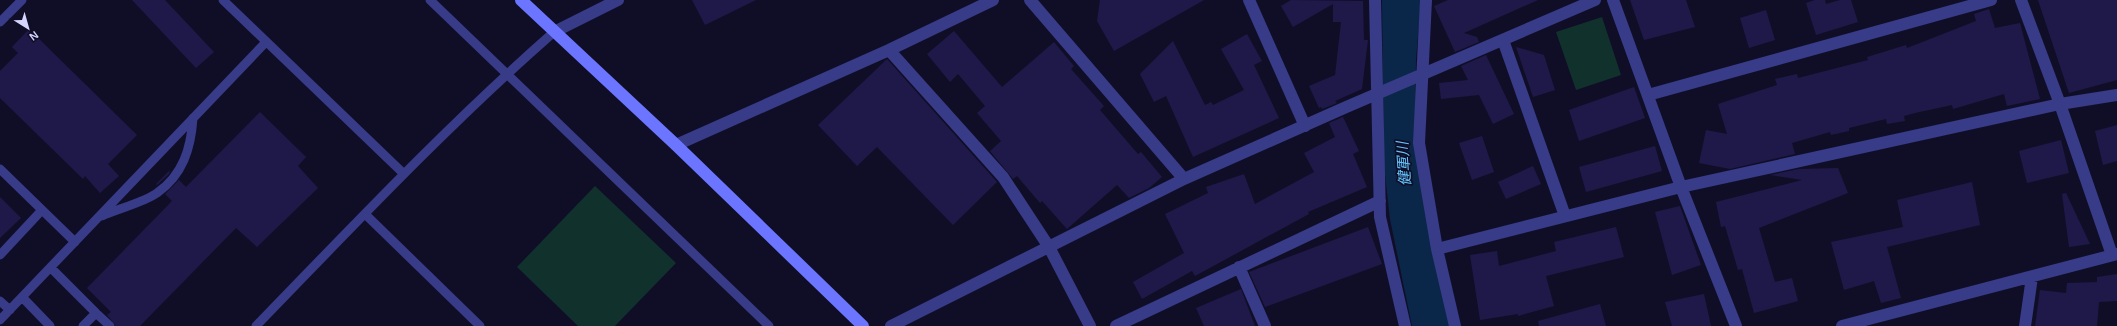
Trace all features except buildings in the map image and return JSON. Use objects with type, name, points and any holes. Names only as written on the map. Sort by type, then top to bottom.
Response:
[{"type":"street","points":[[521,0],[676,145],[863,326]]},
{"type":"street","points":[[554,32],[618,0]]},
{"type":"street","points":[[676,145],[889,50],[993,0]]},
{"type":"street","points":[[1030,0],[1184,179]]},
{"type":"street","points":[[1249,0],[1304,126]]},
{"type":"street","points":[[1375,0],[1380,217],[1405,326]]},
{"type":"street","points":[[1426,0],[1419,143],[1437,249],[1455,326]]},
{"type":"street","points":[[891,326],[1184,179],[1376,94],[1596,0]]},
{"type":"street","points":[[1613,0],[1681,187],[1736,326]]},
{"type":"street","points":[[1648,95],[1991,0]]},
{"type":"street","points":[[1842,326],[2114,255],[2021,0]]},
{"type":"street","points":[[1503,40],[1565,216]]},
{"type":"street","points":[[889,50],[1003,177],[1049,247],[1090,326]]},
{"type":"street","points":[[1437,249],[1681,187],[2060,104],[2117,95]]},
{"type":"street","points":[[1116,326],[1380,201]]},
{"type":"street","points":[[1239,267],[1265,326]]},
{"type":"street","points":[[2025,326],[2032,277]]},
{"type":"lane","points":[[0,22],[22,0]]},
{"type":"lane","points":[[223,0],[404,174]]},
{"type":"lane","points":[[430,0],[769,326]]},
{"type":"lane","points":[[256,326],[404,174],[506,73],[554,32]]},
{"type":"lane","points":[[0,320],[266,42]]},
{"type":"lane","points":[[99,217],[157,194],[181,170],[192,138],[193,118]]},
{"type":"lane","points":[[0,169],[75,242]]},
{"type":"lane","points":[[0,255],[42,210]]},
{"type":"lane","points":[[365,214],[480,326]]},
{"type":"lane","points":[[51,268],[110,326]]},
{"type":"lane","points":[[22,297],[50,326]]},
{"type":"lane","points":[[0,301],[10,310]]},
{"type":"lane","points":[[84,326],[96,313]]},
{"type":"green space","points":[[1602,17],[1621,75],[1576,90],[1556,32]]},
{"type":"green space","points":[[595,186],[676,263],[615,326],[578,326],[517,267]]},
{"type":"water","name":"健軍川","points":[[1382,0],[1421,0],[1416,59],[1415,137],[1450,326],[1412,326],[1390,219],[1384,165]]}]
